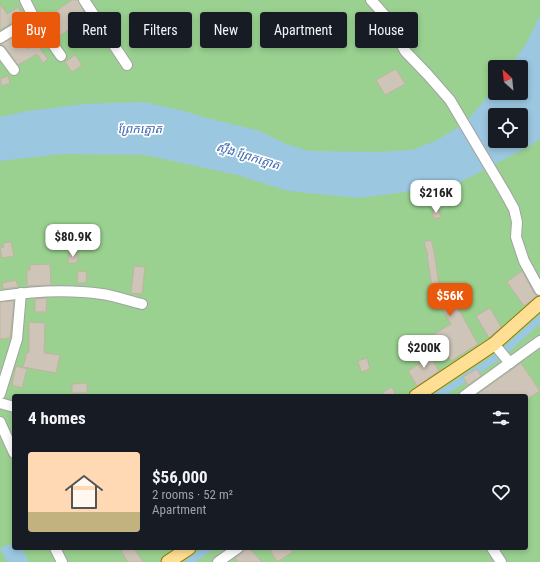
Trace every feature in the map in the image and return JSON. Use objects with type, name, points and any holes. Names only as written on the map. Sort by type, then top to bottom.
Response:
[{"type":"main road","points":[[423,394],[497,347],[540,303]]},
{"type":"main road","points":[[173,561],[187,550]]},
{"type":"street","points":[[25,0],[31,12]]},
{"type":"street","points":[[84,0],[127,64]]},
{"type":"street","points":[[371,0],[389,20],[405,51],[450,100],[504,191],[514,209],[517,222],[516,237],[524,261],[540,290]]},
{"type":"street","points":[[0,38],[12,31]]},
{"type":"street","points":[[55,48],[61,56]]},
{"type":"street","points":[[0,51],[14,70]]},
{"type":"street","points":[[0,296],[69,290],[103,294],[142,304]]},
{"type":"street","points":[[0,394],[3,376],[17,339],[21,293]]},
{"type":"street","points":[[467,394],[509,361],[540,341]]},
{"type":"street","points":[[497,347],[509,361]]},
{"type":"street","points":[[0,403],[12,406]]},
{"type":"street","points":[[0,422],[12,449]]},
{"type":"street","points":[[56,550],[62,562]]},
{"type":"street","points":[[218,562],[235,550]]},
{"type":"street","points":[[493,550],[501,562]]},
{"type":"green space","points":[[0,0],[540,0],[540,562],[0,562]]},
{"type":"water","name":"ព្រែកត្នោត","points":[[540,15],[540,139],[528,147],[528,108],[488,108],[488,148],[526,148],[453,186],[358,198],[288,191],[237,175],[145,155],[62,154],[0,161],[0,117],[27,111],[84,104],[144,102],[260,131],[286,144],[309,151],[377,152],[412,150],[435,141],[464,124],[488,96],[488,100],[528,100],[528,60],[515,60],[527,42]]},
{"type":"water","points":[[12,544],[12,550],[23,550],[29,562],[7,562],[0,548]]},
{"type":"building","points":[[72,0],[78,0],[84,12],[68,12],[68,30],[60,36],[60,12],[56,11]]},
{"type":"building","points":[[0,4],[7,14],[18,7],[21,12],[12,12],[12,23],[0,30]]},
{"type":"building","points":[[12,38],[12,48],[42,48],[40,49],[48,59],[43,63],[37,54],[18,65],[5,47],[1,44]]},
{"type":"building","points":[[75,55],[82,65],[72,72],[65,62]]},
{"type":"building","points":[[396,69],[405,84],[385,95],[376,80]]},
{"type":"building","points":[[8,76],[10,83],[2,86],[0,79]]},
{"type":"building","points":[[438,209],[441,217],[434,219],[432,211]]},
{"type":"building","points":[[431,240],[442,305],[453,299],[478,344],[451,361],[434,334],[451,324],[436,299],[434,299],[428,256],[424,242]]},
{"type":"building","points":[[11,242],[14,256],[2,258],[0,248],[4,247],[3,243]]},
{"type":"building","points":[[69,253],[78,254],[77,263],[68,263]]},
{"type":"building","points":[[50,264],[51,285],[27,286],[27,270],[30,270],[30,265]]},
{"type":"building","points":[[134,266],[145,267],[142,294],[131,293]]},
{"type":"building","points":[[78,271],[87,272],[86,283],[77,283]]},
{"type":"building","points":[[522,271],[537,296],[524,306],[507,282]]},
{"type":"building","points":[[16,280],[18,287],[3,289],[2,283]]},
{"type":"building","points":[[47,298],[46,312],[35,312],[35,299]]},
{"type":"building","points":[[14,301],[10,338],[0,339],[0,302]]},
{"type":"building","points":[[490,308],[501,327],[489,338],[476,316]]},
{"type":"building","points":[[29,322],[45,323],[44,353],[60,355],[56,373],[23,367],[27,352],[29,353]]},
{"type":"building","points":[[427,351],[439,371],[417,386],[408,371],[421,363],[418,357]]},
{"type":"building","points":[[367,358],[370,369],[361,372],[358,361]]},
{"type":"building","points":[[521,363],[540,391],[528,399],[528,394],[479,393]]},
{"type":"building","points":[[16,366],[27,369],[22,388],[12,385]]},
{"type":"building","points":[[477,369],[481,376],[468,385],[463,377]]},
{"type":"building","points":[[87,383],[87,393],[72,393],[72,384]]},
{"type":"building","points":[[392,387],[395,394],[384,394],[383,392]]},
{"type":"building","points":[[135,550],[143,562],[128,562],[121,551]]},
{"type":"building","points":[[244,550],[251,550],[262,562],[238,562],[235,558]]},
{"type":"building","points":[[270,550],[292,550],[293,552],[277,562]]},
{"type":"waterway","points":[[441,394],[500,355],[540,319]]},
{"type":"waterway","points":[[189,562],[206,550]]},
{"type":"water label","name":"ស្ទឹង ព្រែកត្នោត","points":[[248,156]]}]
